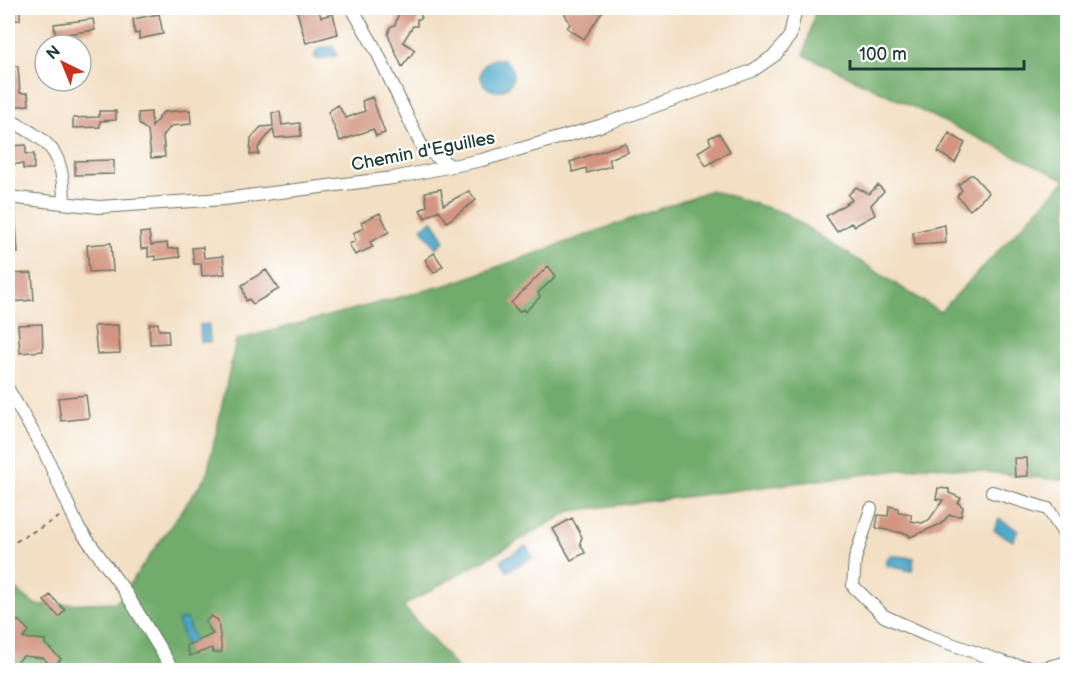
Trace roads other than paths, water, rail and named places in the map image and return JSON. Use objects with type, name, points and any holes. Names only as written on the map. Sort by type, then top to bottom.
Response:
[{"type":"street","points":[[352,8],[377,52],[422,147],[451,166]]},
{"type":"street","name":"Chemin d'Eguilles","points":[[8,196],[99,207],[224,199],[393,178],[451,166],[600,126],[752,71],[775,55],[790,36],[796,8]]},
{"type":"street","points":[[8,119],[36,134],[52,148],[59,160],[64,203]]},
{"type":"street","points":[[8,389],[44,451],[87,542],[124,590],[173,670]]},
{"type":"street","points":[[992,492],[1048,510],[1068,540]]},
{"type":"street","points":[[871,509],[855,560],[853,586],[884,616],[926,635],[1008,664],[1040,669],[1068,662]]},
{"type":"water","points":[[333,46],[337,55],[320,60],[314,57],[317,50]]},
{"type":"water","points":[[497,59],[508,64],[513,75],[508,86],[497,91],[486,86],[481,75],[486,64]]},
{"type":"water","points":[[432,220],[445,240],[436,248],[422,228]]},
{"type":"water","points":[[209,324],[210,342],[201,342],[200,325]]},
{"type":"water","points":[[999,519],[1018,530],[1013,541],[994,530]]},
{"type":"water","points":[[526,546],[533,557],[507,571],[501,560]]},
{"type":"water","points":[[890,555],[914,558],[912,571],[888,566],[886,561]]},
{"type":"water","points":[[186,618],[195,642],[186,646],[178,621]]}]
